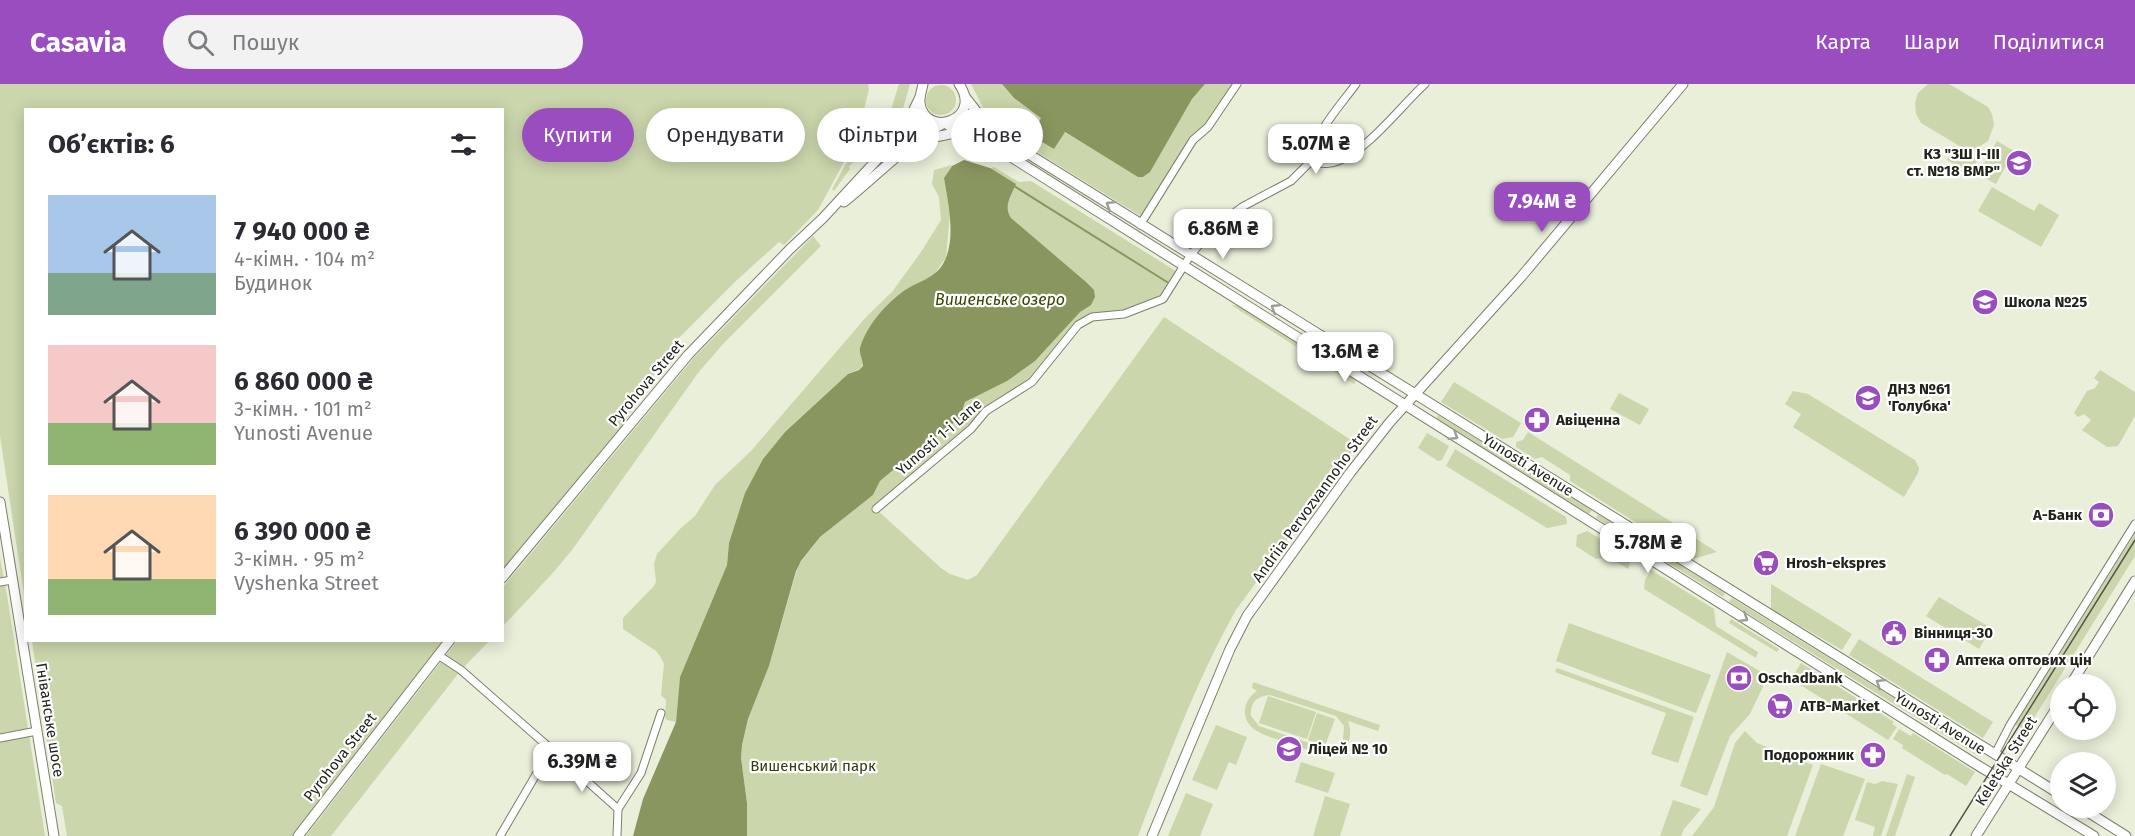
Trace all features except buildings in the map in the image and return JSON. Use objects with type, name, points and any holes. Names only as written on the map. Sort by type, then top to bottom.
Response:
[{"type":"main road","name":"Andriia Pervozvannoho Street","points":[[1152,836],[1230,649],[1247,616],[1350,473],[1404,405],[1555,237],[1683,84]]},
{"type":"main road","name":"Pyrohova Street","points":[[504,576],[688,355],[823,218],[897,138],[905,128],[924,85]]},
{"type":"main road","name":"Yunosti Avenue","points":[[963,89],[991,128],[1006,140],[2050,788]]},
{"type":"main road","name":"Pyrohova Street","points":[[939,127],[959,116],[965,105],[963,89]]},
{"type":"main road","name":"Yunosti Avenue","points":[[920,97],[922,110],[926,117],[951,127]]},
{"type":"main road","name":"Pyrohova Street","points":[[823,218],[865,185],[889,162]]},
{"type":"main road","name":"Yunosti Avenue","points":[[1019,162],[1974,763],[2094,836]]},
{"type":"main road","name":"Гніванське шосе","points":[[0,502],[54,836]]},
{"type":"main road","points":[[1589,521],[1598,508]]},
{"type":"main road","points":[[2077,674],[2135,581]]},
{"type":"main road","points":[[1724,605],[1732,591]]},
{"type":"main road","name":"Pyrohova Street","points":[[298,836],[448,642]]},
{"type":"main road","name":"Keletska Street","points":[[1976,836],[2050,719]]},
{"type":"main road","points":[[2097,818],[2126,836]]},
{"type":"street","points":[[1140,225],[1193,141],[1208,127],[1237,84]]},
{"type":"street","points":[[1356,84],[1320,131],[1314,143],[1310,162],[1326,164],[1338,161],[1353,152],[1387,124],[1425,84]]},
{"type":"street","name":"Yunosti 1-i Lane","points":[[876,509],[971,429],[986,411],[1032,382],[1083,322],[1098,315],[1124,314],[1159,302],[1166,296],[1190,256],[1210,231],[1242,207],[1291,181],[1310,162]]},
{"type":"street","points":[[1995,754],[2010,725],[2135,524]]},
{"type":"street","points":[[0,582],[12,579]]},
{"type":"street","points":[[438,655],[461,670],[618,808]]},
{"type":"street","points":[[617,836],[618,808],[641,773],[661,713]]},
{"type":"street","points":[[0,738],[37,731]]},
{"type":"street","points":[[500,836],[551,749]]},
{"type":"green space","points":[[0,84],[868,84],[864,108],[817,108],[817,162],[844,162],[818,210],[784,245],[779,242],[737,280],[673,344],[601,460],[504,577],[504,108],[24,108],[24,594],[0,436]]},
{"type":"green space","points":[[899,84],[910,84],[903,108],[891,108]]},
{"type":"green space","points":[[971,84],[1002,84],[1014,98],[1028,108],[983,108]]},
{"type":"green space","points":[[1205,84],[1237,84],[1197,136],[1144,218],[1043,156],[1043,121],[1054,149],[1064,132],[1139,177],[1143,177],[1150,171],[1192,99]]},
{"type":"green space","points":[[1928,84],[1949,84],[1988,107],[1994,125],[1988,141],[1977,148],[1963,148],[1921,123],[1916,114],[1915,103],[1918,93]]},
{"type":"green space","points":[[935,86],[947,86],[955,94],[955,106],[947,114],[939,115],[939,108],[927,106],[927,94]]},
{"type":"green space","points":[[1997,141],[2014,151],[1996,184],[1978,174]]},
{"type":"green space","points":[[1954,146],[1978,160],[1970,173],[1947,160]]},
{"type":"green space","points":[[847,162],[854,162],[834,191],[832,189]]},
{"type":"green space","points":[[952,165],[944,178],[950,214],[946,257],[934,275],[902,292],[861,367],[848,374],[785,432],[763,459],[746,493],[729,543],[727,565],[680,677],[676,722],[667,720],[665,717],[666,700],[661,695],[664,664],[656,651],[623,629],[623,618],[654,586],[656,582],[654,564],[657,554],[695,516],[715,485],[751,451],[867,316],[892,292],[941,220],[939,197],[932,184],[934,170]]},
{"type":"green space","name":"Вишенський парк","points":[[994,167],[1019,182],[1031,181],[1179,273],[1159,302],[1083,322],[1038,375],[999,404],[876,509],[941,568],[950,574],[968,580],[977,575],[1164,317],[1357,444],[1236,610],[1195,693],[1138,836],[747,836],[747,803],[741,758],[742,745],[748,719],[769,666],[798,566],[820,537],[873,495],[880,481],[960,418],[965,402],[972,399],[1011,218],[1006,206],[992,195],[990,168]]},
{"type":"green space","points":[[1992,187],[2034,211],[2039,203],[2059,215],[2041,247],[1978,211]]},
{"type":"green space","points":[[813,236],[821,246],[723,344],[698,373],[572,550],[504,625],[504,586],[693,359]]},
{"type":"green space","points":[[1231,305],[1252,308],[1359,376],[1354,384]]},
{"type":"green space","points":[[2100,370],[2135,392],[2135,416],[2118,446],[2107,447],[2082,430],[2091,420],[2084,414],[2078,417],[2074,413],[2087,391],[2095,388],[2099,382],[2094,378]]},
{"type":"green space","points":[[1454,382],[1521,423],[1513,437],[1502,439],[1441,402]]},
{"type":"green space","points":[[1793,391],[1808,394],[1915,460],[1919,468],[1918,473],[1904,497],[1793,427],[1801,414],[1785,404]]},
{"type":"green space","points":[[1619,393],[1649,409],[1640,425],[1610,409]]},
{"type":"green space","points":[[1438,415],[1592,510],[1589,514],[1436,419]]},
{"type":"green space","points":[[1528,432],[1683,529],[1673,546],[1570,481],[1570,475],[1542,457],[1535,459],[1516,447],[1516,442],[1523,440]]},
{"type":"green space","points":[[1427,433],[1449,446],[1442,460],[1438,461],[1418,448]]},
{"type":"green space","points":[[1455,449],[1566,517],[1567,524],[1547,528],[1446,466]]},
{"type":"green space","points":[[1598,514],[1725,593],[1723,597],[1596,518]]},
{"type":"green space","points":[[1587,531],[1627,555],[1630,563],[1628,569],[1609,559],[1596,559],[1576,546],[1577,535]]},
{"type":"green space","points":[[2135,532],[2135,556],[2062,674],[2050,674],[2050,692],[2026,731],[2015,724]]},
{"type":"green space","points":[[1690,535],[1717,552],[1693,559],[1680,551]]},
{"type":"green space","points":[[0,558],[7,595],[45,836],[0,836]]},
{"type":"green space","points":[[1651,570],[1714,609],[1716,626],[1758,652],[1756,658],[1644,589],[1645,580]]},
{"type":"green space","points":[[1771,584],[1852,634],[1842,650],[1771,609]]},
{"type":"green space","points":[[1939,597],[1991,628],[1979,649],[1926,616]]},
{"type":"green space","points":[[1732,598],[1981,752],[1978,756],[1729,602]]},
{"type":"green space","points":[[1731,619],[1779,649],[1777,652],[1729,623]]},
{"type":"green space","points":[[1569,623],[1711,675],[1696,713],[1556,661]]},
{"type":"green space","points":[[1859,639],[1993,722],[1983,738],[1849,655]]},
{"type":"green space","points":[[32,642],[449,642],[298,836],[67,836],[62,806],[56,803]]},
{"type":"green space","points":[[456,642],[488,642],[461,670],[331,836],[306,836]]},
{"type":"green space","points":[[1727,652],[1768,676],[1750,714],[1730,736],[1707,796],[1680,786]]},
{"type":"green space","points":[[1801,663],[1894,722],[1892,724],[1897,727],[1888,740],[1791,679]]},
{"type":"green space","points":[[1557,668],[1694,717],[1678,763],[1651,754],[1666,713],[1555,672]]},
{"type":"green space","points":[[1253,682],[1380,725],[1378,731],[1348,721],[1350,734],[1345,747],[1332,754],[1317,753],[1267,736],[1249,724],[1246,717],[1246,703],[1257,691],[1252,688]],"holes":[[[1270,695],[1336,716],[1344,726],[1343,740],[1334,748],[1324,748],[1259,726],[1251,716],[1251,711],[1255,701]]]},
{"type":"green space","points":[[1268,696],[1316,712],[1307,739],[1259,723]]},
{"type":"green space","points":[[1317,713],[1335,719],[1325,746],[1308,740]]},
{"type":"green space","points":[[1216,725],[1247,737],[1236,765],[1229,762],[1217,790],[1192,780]]},
{"type":"green space","points":[[1899,729],[1911,736],[1913,733],[1975,772],[1966,786],[1902,748],[1903,745],[1893,739]]},
{"type":"green space","points":[[1745,731],[1757,743],[1813,765],[1787,836],[1692,836],[1714,807],[1735,743]]},
{"type":"green space","points":[[1301,762],[1335,773],[1328,793],[1295,782]]},
{"type":"green space","points":[[1821,764],[1865,779],[1843,836],[1795,836]]},
{"type":"green space","points":[[1907,774],[1915,777],[1895,836],[1886,836]]},
{"type":"green space","points":[[1882,781],[1898,784],[1881,836],[1873,836],[1875,827],[1855,820],[1867,782],[1875,784]]},
{"type":"green space","points":[[1186,793],[1213,804],[1200,836],[1168,836]]},
{"type":"green space","points":[[1325,796],[1350,804],[1340,836],[1313,836]]},
{"type":"green space","points":[[1673,800],[1701,809],[1681,836],[1660,836]]},
{"type":"water","points":[[1002,84],[1205,84],[1192,99],[1150,172],[1143,177],[1138,177],[1065,132],[1054,149],[1043,142],[1043,108],[1028,108],[1014,98]]},
{"type":"water","name":"Вишенське озеро","points":[[960,162],[970,162],[990,168],[1016,184],[1008,205],[1011,218],[1086,282],[1094,290],[1095,297],[1091,305],[1080,312],[1035,361],[1007,381],[965,402],[960,418],[880,481],[873,495],[820,537],[801,561],[796,571],[769,666],[748,719],[742,745],[741,758],[747,803],[747,836],[633,836],[643,799],[676,722],[680,677],[727,565],[729,543],[745,493],[763,459],[785,432],[848,374],[863,366],[860,348],[863,340],[871,325],[888,304],[941,267],[948,251],[951,230],[944,178],[952,166]]},
{"type":"waterway","points":[[1014,186],[1167,282]]},
{"type":"tram line","points":[[1950,836],[2135,540]]},
{"type":"place","name":"КЗ \"ЗШ І-ІІІ ст. №18 ВМР\"","points":[[2019,163]]},
{"type":"place","name":"Школа №25","points":[[1985,302]]},
{"type":"place","name":"ДНЗ №61 'Голубка'","points":[[1868,398]]},
{"type":"place","name":"Авіценна","points":[[1537,420]]},
{"type":"place","name":"А-Банк","points":[[2101,515]]},
{"type":"place","name":"Hrosh-ekspres","points":[[1766,563]]},
{"type":"place","name":"Вінниця-30","points":[[1894,633]]},
{"type":"place","name":"Аптека оптових цін","points":[[1937,660]]},
{"type":"place","name":"Oschadbank","points":[[1739,678]]},
{"type":"place","name":"ATB-Market","points":[[1780,706]]},
{"type":"place","name":"Ліцей № 10","points":[[1289,749]]},
{"type":"place","name":"Подорожник","points":[[1873,755]]}]
